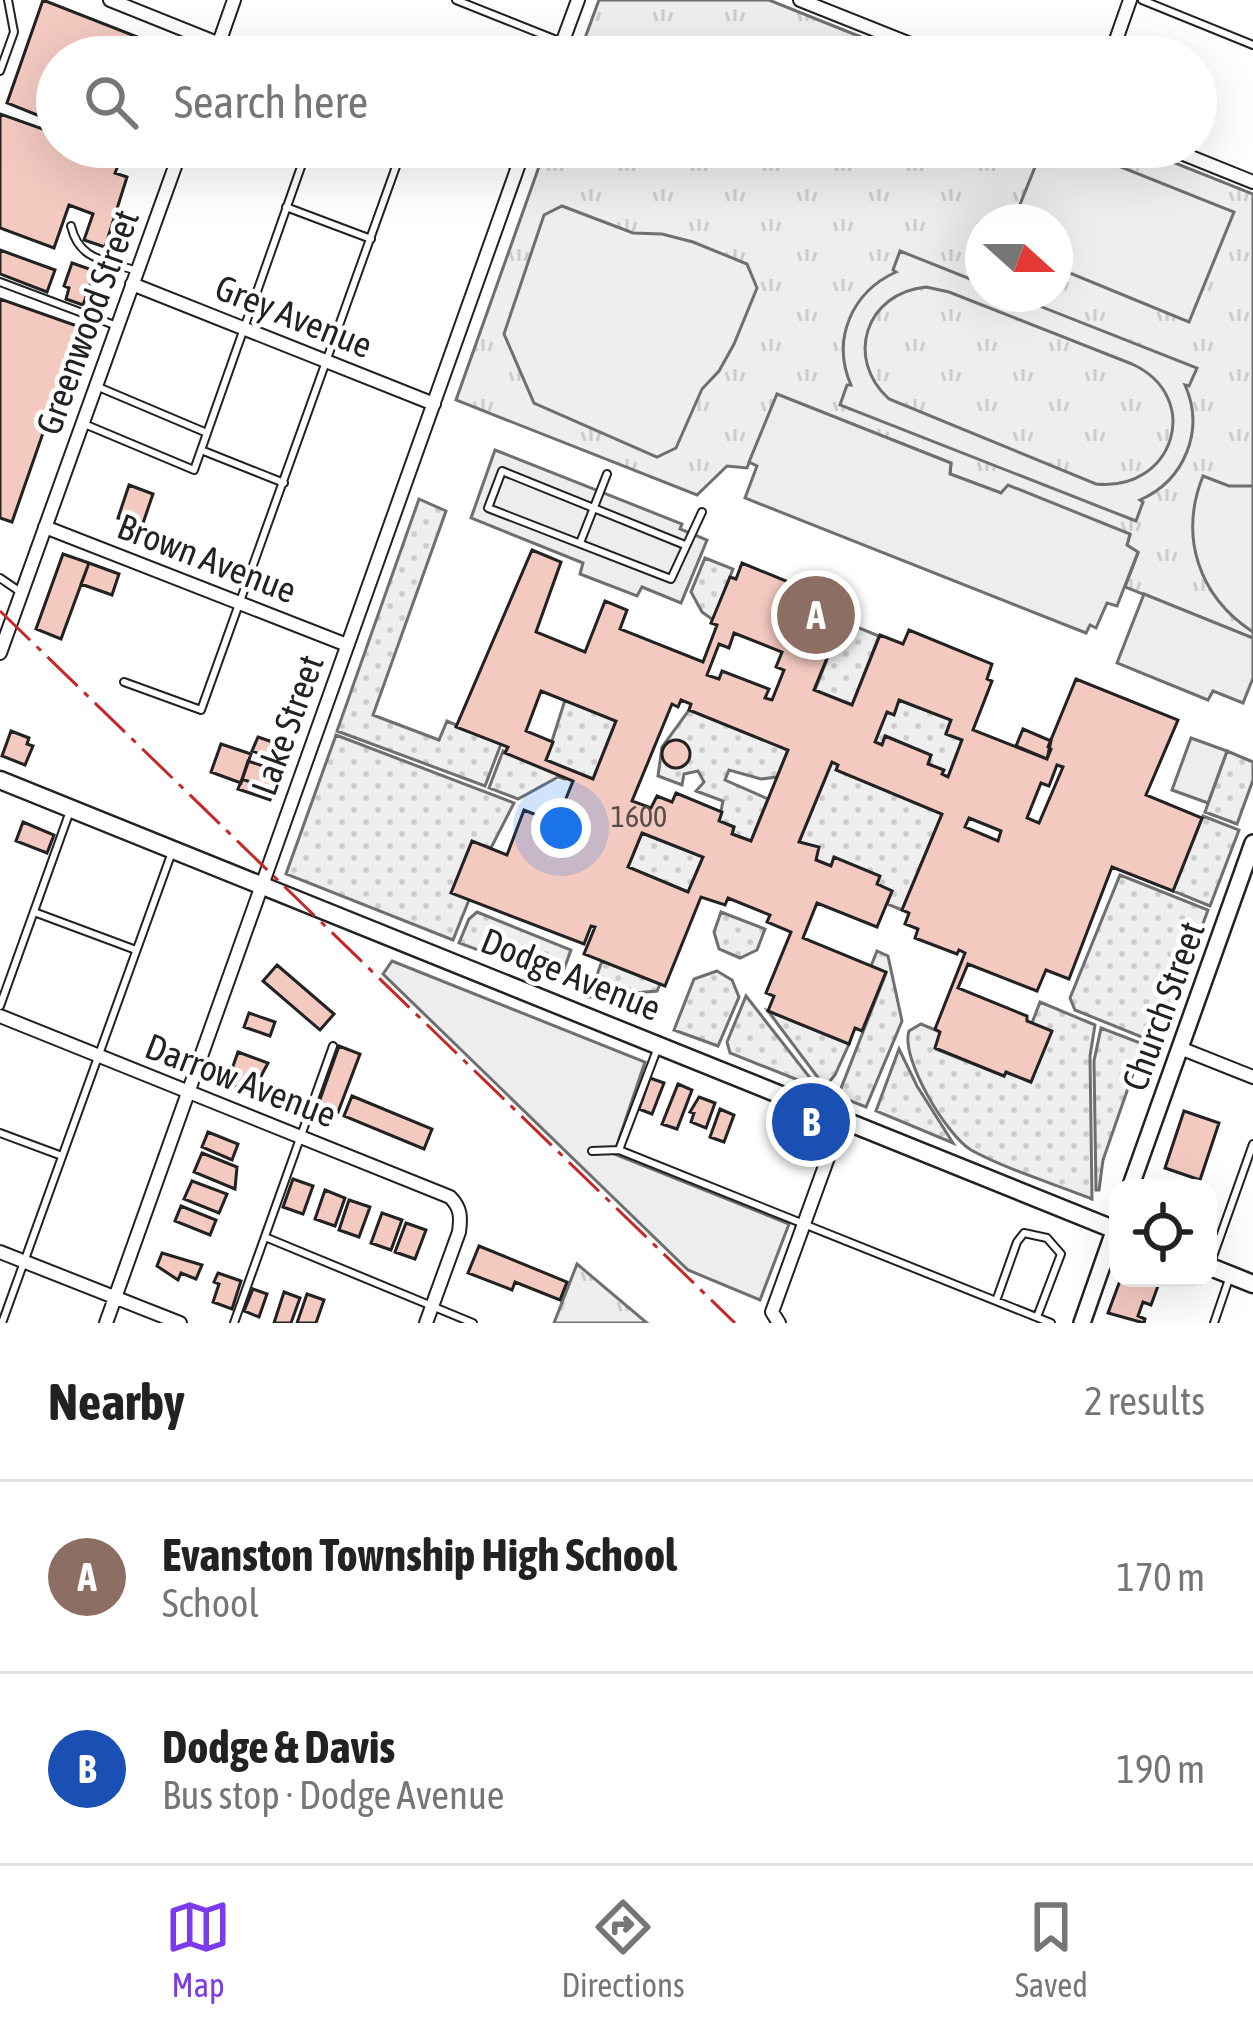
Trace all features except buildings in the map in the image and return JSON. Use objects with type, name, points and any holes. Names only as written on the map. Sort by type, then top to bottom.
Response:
[{"type":"main road","name":"Dodge Avenue","points":[[0,780],[1109,1224]]},
{"type":"main road","points":[[1217,1270],[1253,1284]]},
{"type":"street","points":[[110,0],[186,36]]},
{"type":"street","points":[[221,36],[234,0]]},
{"type":"street","points":[[565,36],[578,0]]},
{"type":"street","points":[[800,0],[890,36]]},
{"type":"street","points":[[1117,36],[1130,0]]},
{"type":"street","name":"Greenwood Street","points":[[0,653],[3,634],[22,593],[174,168]]},
{"type":"street","name":"Lake Street","points":[[106,1323],[518,168]]},
{"type":"street","points":[[1217,168],[1253,182]]},
{"type":"street","name":"Grey Avenue","points":[[135,278],[243,328],[434,404]]},
{"type":"street","name":"Brown Avenue","points":[[45,527],[347,645]]},
{"type":"street","name":"Church Street","points":[[1133,1179],[1249,870],[1253,844]]},
{"type":"street","name":"Darrow Avenue","points":[[0,1016],[440,1190],[458,1204],[459,1232],[432,1306]]},
{"type":"street","points":[[1180,1048],[1253,1077]]},
{"type":"street","points":[[779,1323],[772,1312],[842,1119]]},
{"type":"street","points":[[1082,1323],[1109,1249]]},
{"type":"street","points":[[0,1252],[180,1323]]},
{"type":"street","points":[[426,1323],[432,1306]]},
{"type":"lane","points":[[456,0],[531,36]]},
{"type":"lane","points":[[1142,0],[1253,45]]},
{"type":"lane","points":[[0,70],[14,32],[5,2]]},
{"type":"lane","points":[[82,424],[194,470],[300,168]]},
{"type":"lane","points":[[124,682],[201,710],[396,168]]},
{"type":"lane","points":[[286,207],[371,239]]},
{"type":"lane","points":[[70,226],[76,246],[135,278]]},
{"type":"lane","points":[[0,282],[117,326]]},
{"type":"lane","points":[[96,386],[207,433]]},
{"type":"lane","points":[[201,450],[284,483]]},
{"type":"lane","points":[[685,545],[502,471],[488,508],[671,579],[702,512]]},
{"type":"lane","points":[[580,543],[607,474]]},
{"type":"lane","points":[[0,578],[22,593]]},
{"type":"lane","points":[[0,1006],[71,808]]},
{"type":"lane","points":[[2,1323],[173,849]]},
{"type":"lane","points":[[34,912],[136,950]]},
{"type":"lane","points":[[234,1323],[333,1046]]},
{"type":"lane","points":[[619,1150],[659,1046]]},
{"type":"lane","points":[[0,1133],[62,1156]]},
{"type":"lane","points":[[1217,1244],[1253,1144]]},
{"type":"lane","points":[[592,1151],[619,1150],[1051,1323]]},
{"type":"lane","points":[[1242,1174],[1253,1179]]},
{"type":"lane","points":[[996,1301],[1017,1241],[1029,1232],[1048,1238],[1061,1254],[1037,1318]]},
{"type":"lane","points":[[265,1237],[472,1323]]},
{"type":"lane","points":[[1214,1323],[1231,1276]]},
{"type":"green space","points":[[599,0],[769,0],[859,36],[586,36]]},
{"type":"green space","points":[[539,168],[1188,168],[1253,194],[1253,638],[1125,587],[1138,553],[1127,545],[1130,535],[1008,486],[1001,493],[950,474],[951,463],[777,395],[747,468],[727,466],[697,495],[456,400]]},
{"type":"green space","points":[[1035,168],[1124,168],[1234,212],[1189,322],[1073,274],[1073,204],[1020,204]]},
{"type":"green space","points":[[562,206],[633,233],[693,242],[747,264],[757,288],[734,344],[702,389],[676,448],[657,457],[534,403],[504,334],[544,215]]},
{"type":"green space","points":[[900,251],[965,277],[965,298],[926,287],[905,292],[876,314],[865,347],[867,365],[889,399],[1096,484],[1123,482],[1145,473],[1161,458],[1173,419],[1168,398],[1154,379],[1132,364],[1000,312],[1055,312],[1197,368],[1189,386],[1185,385],[1193,419],[1187,452],[1169,480],[1140,500],[1136,521],[840,405],[851,385],[843,351],[850,319],[868,292],[896,272]]},
{"type":"green space","points":[[1203,476],[1229,486],[1253,486],[1253,632],[1219,601],[1198,563],[1193,521]]},
{"type":"green space","points":[[419,499],[446,511],[373,715],[439,740],[447,721],[501,744],[485,786],[337,731]]},
{"type":"green space","points":[[705,558],[733,569],[713,620],[702,612],[691,592]]},
{"type":"green space","points":[[842,621],[879,636],[852,705],[815,690]]},
{"type":"green space","points":[[565,700],[616,721],[593,779],[546,760]]},
{"type":"green space","points":[[899,700],[951,720],[946,733],[962,740],[948,777],[928,764],[931,755],[886,736],[882,745],[875,742],[886,712],[894,714]]},
{"type":"green space","points":[[689,710],[788,750],[777,777],[761,779],[729,770],[725,780],[768,799],[751,841],[732,834],[734,827],[719,821],[723,801],[696,791],[704,782],[698,771],[684,774],[682,785],[658,776],[662,747]]},
{"type":"green space","points":[[336,735],[514,803],[491,848],[472,842],[469,900],[453,940],[286,874]]},
{"type":"green space","points":[[503,751],[566,778],[558,777],[518,799],[489,788]]},
{"type":"green space","points":[[1227,751],[1253,762],[1253,780],[1237,824],[1205,812]]},
{"type":"green space","points":[[832,762],[837,770],[942,814],[902,910],[887,904],[892,891],[877,884],[879,876],[835,858],[831,866],[816,860],[818,847],[799,842]]},
{"type":"green space","points":[[1203,816],[1239,830],[1210,906],[1173,891]]},
{"type":"green space","points":[[642,833],[703,857],[688,892],[628,867]]},
{"type":"green space","points":[[1120,875],[1208,910],[1159,1044],[1075,1010],[1070,998]]},
{"type":"green space","points":[[477,912],[571,950],[560,980],[459,943]]},
{"type":"green space","points":[[721,912],[765,929],[757,950],[740,958],[719,949],[714,932]]},
{"type":"green space","points":[[877,951],[888,956],[902,1021],[866,1107],[838,1096],[886,973],[871,966]]},
{"type":"green space","points":[[602,961],[660,984],[657,991],[589,997]]},
{"type":"green space","points":[[717,971],[732,980],[739,997],[718,1046],[674,1030],[694,979]]},
{"type":"green space","points":[[746,996],[818,1088],[730,1053],[727,1042]]},
{"type":"green space","points":[[1040,1002],[1095,1025],[1090,1056],[1092,1199],[971,1150],[938,1113],[912,1059],[909,1031],[921,1024],[940,1032],[936,1049],[1030,1082],[1051,1032],[1032,1023]]},
{"type":"green space","points":[[768,1011],[849,1044],[825,1087]]},
{"type":"green space","points":[[1101,1028],[1156,1049],[1135,1068],[1096,1190],[1094,1061]]},
{"type":"green space","points":[[899,1049],[917,1086],[953,1143],[876,1111]]},
{"type":"green space","points":[[577,1264],[647,1323],[554,1323]]},
{"type":"shaded area","points":[[777,394],[951,463],[950,474],[1001,493],[1008,485],[1130,534],[1127,545],[1138,552],[1117,606],[1107,603],[1096,628],[1090,625],[1086,633],[745,498],[757,466],[749,462]]},
{"type":"shaded area","points":[[495,450],[682,524],[680,529],[707,540],[681,603],[642,587],[637,596],[580,574],[583,563],[471,518]]},
{"type":"shaded area","points":[[1144,594],[1253,638],[1253,678],[1243,703],[1213,691],[1208,700],[1117,663]]},
{"type":"shaded area","points":[[1191,738],[1227,751],[1208,803],[1172,790]]},
{"type":"shaded area","points":[[392,961],[645,1062],[614,1154],[789,1224],[760,1300],[688,1270],[383,974]]},
{"type":"power","points":[[0,611],[735,1323]]},
{"type":"place","name":"Evanston Township High School","points":[[816,615]]},
{"type":"place","name":"Dodge & Davis","points":[[811,1122]]}]
